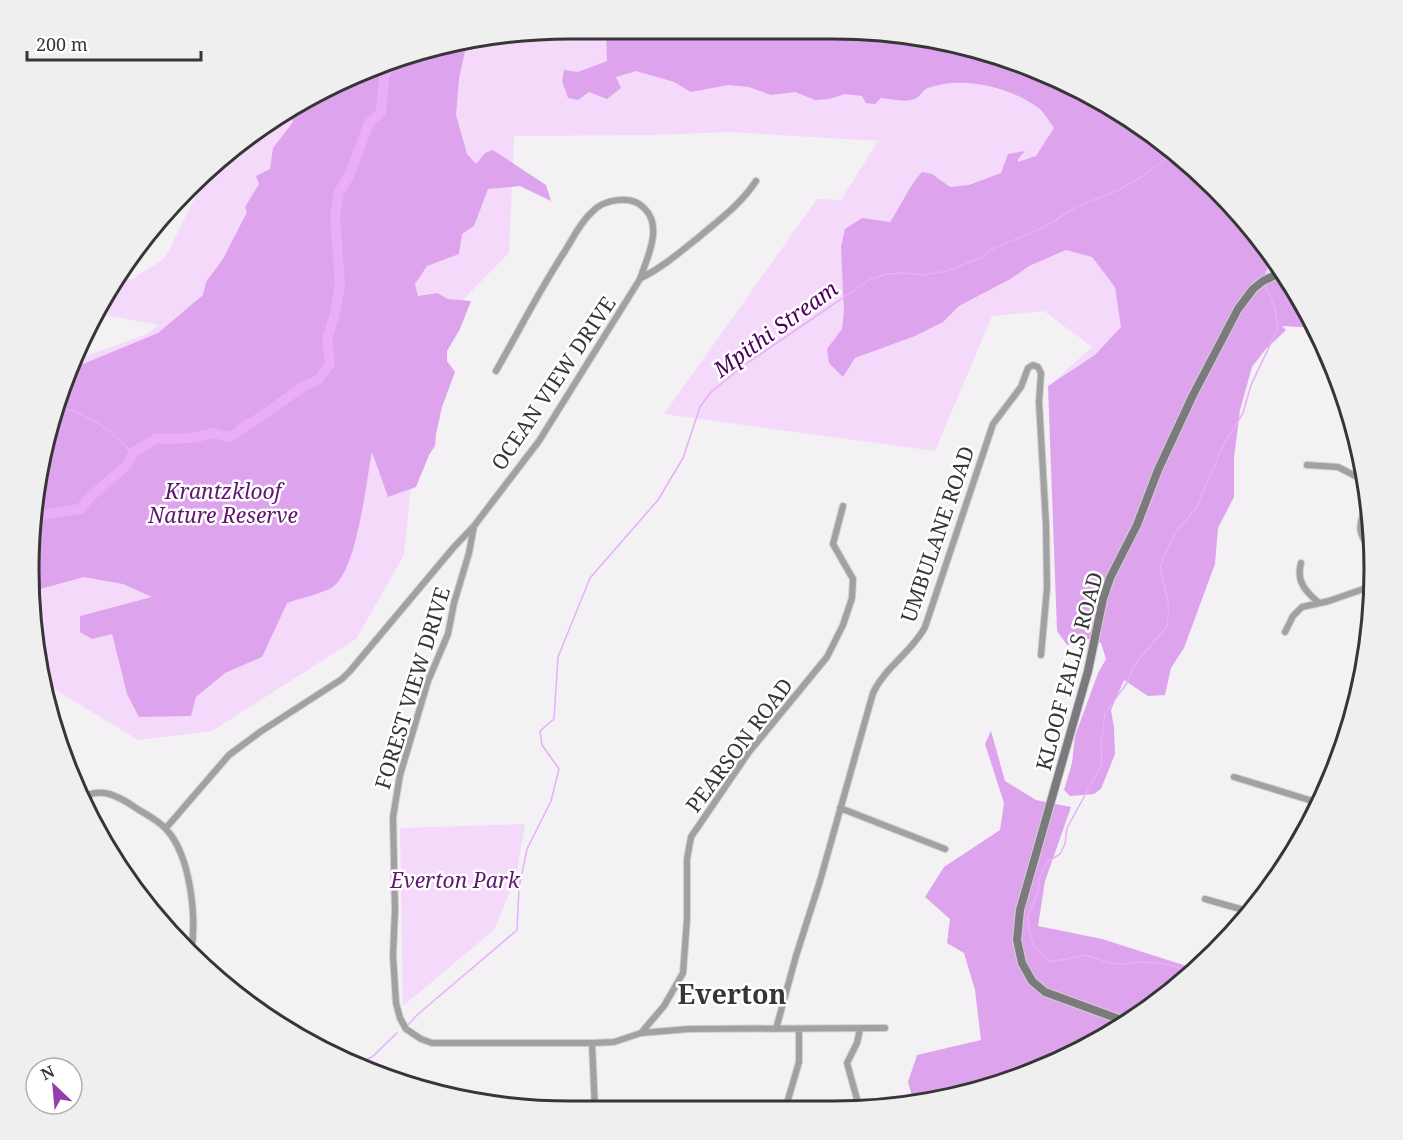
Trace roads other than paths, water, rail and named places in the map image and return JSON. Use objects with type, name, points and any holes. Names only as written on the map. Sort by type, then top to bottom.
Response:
[{"type":"main road","name":"KLOOF FALLS ROAD","points":[[1117,1018],[1045,992],[1032,981],[1022,963],[1017,940],[1020,910],[1088,671],[1103,599],[1110,578],[1137,525],[1158,470],[1193,395],[1238,309],[1253,289],[1275,275]]},
{"type":"street","points":[[640,279],[664,265],[734,209],[756,181]]},
{"type":"street","name":"OCEAN VIEW DRIVE","points":[[166,828],[229,755],[342,679],[474,526],[539,441],[640,279],[651,243],[653,225],[651,216],[642,206],[626,200],[602,204],[591,212],[552,270],[496,371]]},
{"type":"street","name":"UMBULANE ROAD","points":[[776,1029],[873,693],[881,679],[913,645],[925,627],[993,424],[1021,387],[1028,368],[1033,365],[1038,367],[1041,373],[1040,402],[1046,524],[1047,588],[1041,655]]},
{"type":"street","points":[[1307,465],[1338,467],[1355,476]]},
{"type":"street","name":"PEARSON ROAD","points":[[640,1033],[664,1005],[683,973],[687,919],[687,859],[691,837],[749,752],[827,657],[843,625],[852,598],[854,579],[833,544],[843,506]]},
{"type":"street","points":[[1361,520],[1359,527],[1363,540]]},
{"type":"street","name":"FOREST VIEW DRIVE","points":[[474,526],[448,634],[428,681],[400,775],[395,800],[393,955],[396,1003],[406,1029],[421,1039],[432,1042],[592,1043]]},
{"type":"street","points":[[1301,563],[1299,578],[1301,584],[1317,602]]},
{"type":"street","points":[[1285,632],[1298,610],[1317,602],[1329,601],[1363,589]]},
{"type":"street","points":[[1234,777],[1311,801]]},
{"type":"street","points":[[89,794],[105,791],[123,799],[166,828],[176,844],[190,885],[194,917],[192,942]]},
{"type":"street","points":[[840,808],[945,849]]},
{"type":"street","points":[[1205,899],[1241,909]]},
{"type":"street","points":[[788,1101],[799,1062],[798,1029]]},
{"type":"street","points":[[857,1100],[847,1064],[857,1043],[860,1029]]},
{"type":"street","points":[[595,1101],[592,1043],[614,1042],[657,1030],[885,1029]]},
{"type":"waterway","points":[[42,515],[80,509],[91,496],[127,465],[133,453],[155,439],[192,438],[214,433],[230,437],[304,386],[318,380],[330,364],[327,340],[335,314],[340,284],[335,215],[339,192],[349,176],[369,123],[381,112],[384,77],[387,72]]},
{"type":"waterway","name":"Mpithi Stream","points":[[408,1025],[517,930],[519,887],[527,849],[551,801],[559,769],[542,745],[540,731],[554,719],[558,657],[590,578],[658,500],[683,458],[700,407],[710,393],[743,366],[869,280],[887,274],[923,275],[947,271],[981,258],[992,249],[1043,228],[1076,207],[1119,190],[1167,158]]},
{"type":"waterway","points":[[1263,276],[1269,267]]},
{"type":"waterway","points":[[1182,970],[1159,963],[1110,963],[1086,955],[1050,962],[1034,947],[1028,916],[1047,862],[1060,854],[1065,844],[1067,828],[1102,764],[1101,742],[1105,713],[1127,683],[1133,667],[1167,626],[1169,607],[1160,567],[1174,534],[1196,508],[1225,442],[1243,413],[1251,385],[1278,328],[1275,308],[1265,286]]},
{"type":"waterway","points":[[64,409],[96,422],[133,453]]},
{"type":"waterway","name":"Mpithi Stream","points":[[365,1060],[372,1057],[397,1033]]},
{"type":"district","name":"Everton","points":[[732,993]]},
{"type":"park label","name":"Krantzkloof Nature Reserve","points":[[223,503]]},
{"type":"park label","name":"Everton Park","points":[[455,880]]}]
